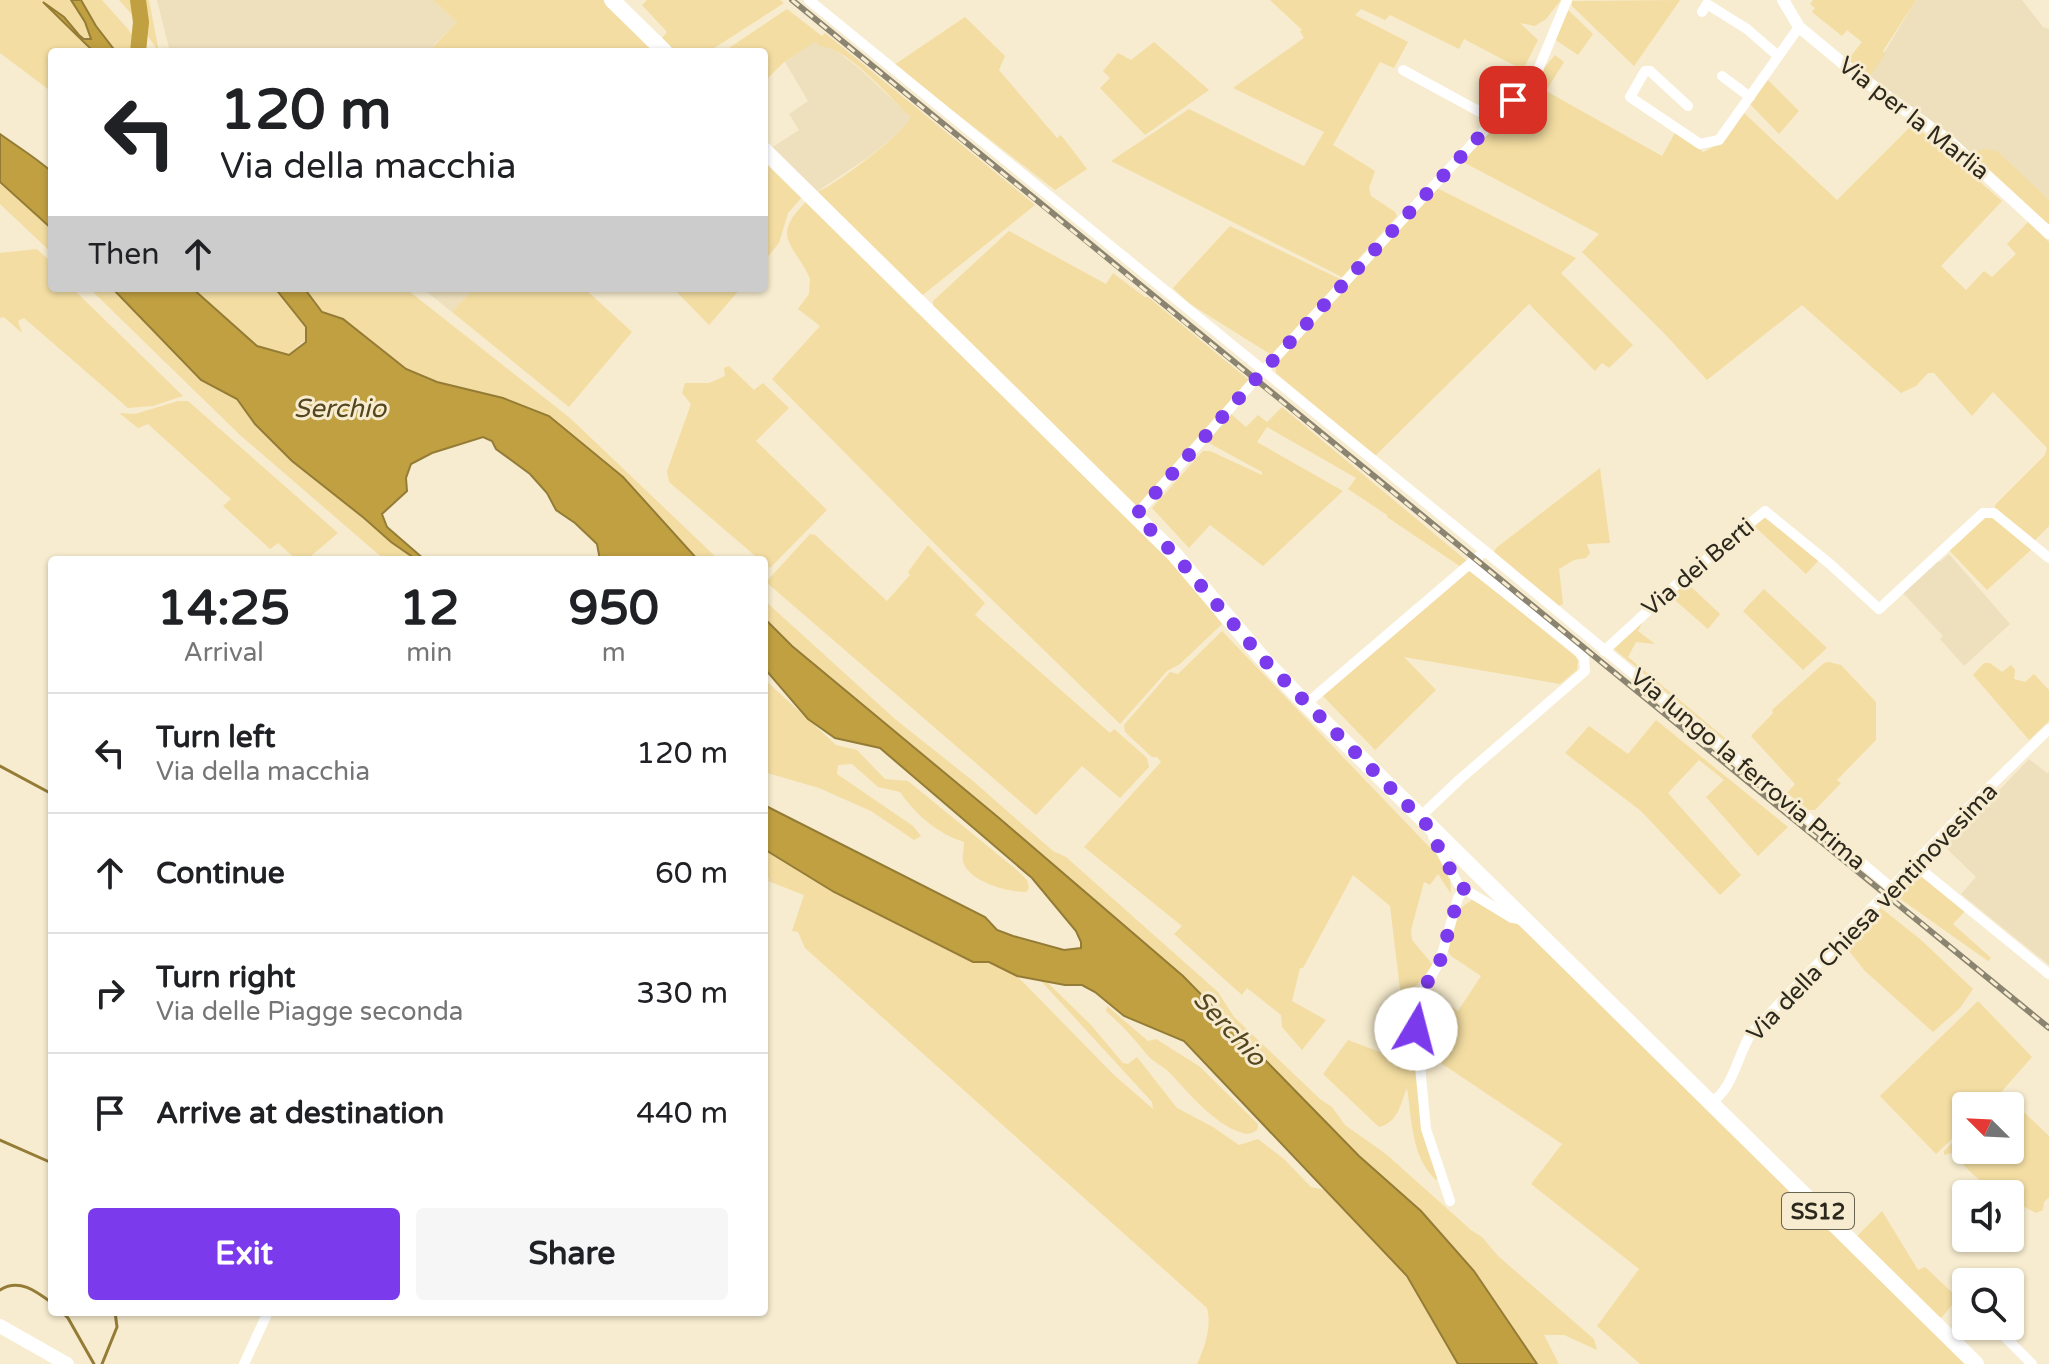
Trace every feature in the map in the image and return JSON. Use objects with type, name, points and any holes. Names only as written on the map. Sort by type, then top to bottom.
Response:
[{"type":"main road","points":[[612,0],[661,48]]},
{"type":"main road","name":"SS12","points":[[768,154],[1136,515],[1306,704],[1976,1364]]},
{"type":"main road","points":[[0,1326],[67,1364]]},
{"type":"street","name":"Via lungo la ferrovia Prima","points":[[809,0],[1485,551],[1892,888]]},
{"type":"street","points":[[1136,515],[1538,70],[1567,0]]},
{"type":"street","name":"Via per la Marlia","points":[[1783,0],[1799,27],[1857,75],[1949,141],[2049,233]]},
{"type":"street","points":[[1702,12],[1707,4],[1747,29],[1778,56]]},
{"type":"street","points":[[1688,106],[1650,71],[1645,71],[1630,95],[1703,145],[1722,137],[1799,27]]},
{"type":"street","points":[[1403,70],[1495,120]]},
{"type":"street","points":[[1722,76],[1750,97]]},
{"type":"street","name":"Via dei Berti","points":[[1604,651],[1686,576],[1765,511],[1879,609],[1983,513],[1994,513],[2049,558]]},
{"type":"street","points":[[1306,704],[1485,551]]},
{"type":"street","points":[[1470,565],[1584,658],[1585,671],[1459,780],[1423,820],[1458,884],[1512,918],[1525,919]]},
{"type":"street","name":"Via della Chiesa ventinovesima","points":[[1710,1103],[1724,1095],[1739,1054],[1752,1032],[2049,729]]},
{"type":"street","points":[[1914,864],[2049,974]]},
{"type":"street","points":[[1450,1201],[1426,1129],[1415,1014],[1421,992],[1440,961],[1458,898],[1464,889]]},
{"type":"street","points":[[244,1364],[266,1316]]},
{"type":"street","points":[[2008,1340],[2032,1364]]},
{"type":"shaded area","points":[[0,0],[71,0],[85,22],[91,39],[81,35],[49,8],[90,48],[48,48],[48,89],[0,53]]},
{"type":"shaded area","points":[[81,0],[102,0],[141,48],[113,48]]},
{"type":"shaded area","points":[[119,0],[149,0],[158,48],[156,48]]},
{"type":"shaded area","points":[[157,0],[433,0],[457,22],[433,46],[435,48],[169,48]]},
{"type":"shaded area","points":[[433,0],[603,0],[651,48],[434,48],[457,22]]},
{"type":"shaded area","points":[[647,0],[780,0],[784,3],[714,48],[671,48],[662,38],[667,32],[642,5]]},
{"type":"shaded area","points":[[1270,0],[1561,0],[1546,19],[1535,26],[1520,23],[1538,40],[1523,70],[1464,39],[1459,49],[1390,15],[1385,20],[1361,9],[1355,15],[1408,42],[1394,68],[1380,62],[1333,145],[1375,171],[1369,188],[1371,196],[1397,216],[1342,277],[1111,161],[1189,109],[1304,166],[1324,132],[1233,88],[1304,38],[1302,30]]},
{"type":"shaded area","points":[[1680,0],[1634,66],[1572,6],[1572,1]]},
{"type":"shaded area","points":[[1813,0],[1916,0],[1868,79],[1847,61],[1862,42],[1847,30],[1842,36],[1812,12],[1815,8],[1810,4]]},
{"type":"shaded area","points":[[1916,0],[2022,0],[2043,27],[2049,29],[2049,200],[1997,152],[1969,153],[1870,76]]},
{"type":"shaded area","points":[[787,9],[822,36],[825,33],[1035,205],[919,298],[815,193],[868,159],[911,117],[855,64],[843,55],[819,46],[816,41],[783,63],[768,78],[768,48],[729,48]]},
{"type":"shaded area","points":[[1567,9],[1593,34],[1578,55],[1554,39]]},
{"type":"shaded area","points":[[965,17],[1005,56],[999,70],[1057,138],[1061,135],[1087,169],[1055,190],[894,65]]},
{"type":"shaded area","points":[[816,40],[830,46],[860,69],[911,117],[908,125],[870,156],[815,193],[771,148],[799,130],[789,114],[808,101],[785,62]]},
{"type":"shaded area","points":[[1154,42],[1209,90],[1145,135],[1100,88],[1110,78],[1103,71],[1118,53],[1131,60]]},
{"type":"shaded area","points":[[1555,55],[1564,62],[1546,91],[1662,156],[1675,133],[1703,152],[1710,149],[1726,135],[1743,112],[1837,200],[1913,124],[2002,201],[1941,266],[1966,290],[1984,271],[1992,277],[2016,254],[2007,244],[2028,222],[2049,242],[2049,526],[2034,541],[1995,510],[1995,505],[2045,455],[2047,448],[1993,392],[1972,416],[1934,373],[1928,373],[1916,386],[1901,393],[1802,305],[1707,380],[1582,252],[1599,234],[1463,162]]},
{"type":"shaded area","points":[[1768,80],[1799,111],[1779,134],[1750,104]]},
{"type":"shaded area","points":[[1986,149],[1997,151],[2049,200],[2049,225],[1969,153]]},
{"type":"shaded area","points":[[768,164],[802,197],[788,213],[779,243],[768,256]]},
{"type":"shaded area","points":[[0,182],[48,225],[48,249],[0,204]]},
{"type":"shaded area","points":[[1437,188],[1576,258],[1561,273],[1633,345],[1609,368],[1602,363],[1595,371],[1529,304],[1375,456],[1276,373],[1276,363]]},
{"type":"shaded area","points":[[807,201],[1177,567],[1222,624],[1180,664],[1167,671],[1120,724],[947,556],[772,379],[820,326],[798,309],[809,294],[810,279],[787,233],[795,214]]},
{"type":"shaded area","points":[[1230,226],[1342,280],[1273,356],[1190,304],[1173,288]]},
{"type":"shaded area","points":[[1009,231],[1106,284],[1113,273],[1148,297],[1250,381],[1139,506],[1134,506],[933,307],[933,301]]},
{"type":"shaded area","points":[[37,249],[48,259],[48,292],[76,292],[183,396],[153,406],[128,408],[24,318],[18,321],[22,333],[4,317],[0,318],[0,253]]},
{"type":"shaded area","points":[[93,292],[116,292],[201,380],[237,399],[255,424],[292,461],[411,556],[380,556],[240,435]]},
{"type":"shaded area","points":[[196,292],[278,292],[306,326],[306,342],[302,342],[289,355],[257,346]]},
{"type":"shaded area","points":[[307,292],[410,292],[570,418],[715,556],[694,556],[623,477],[549,416],[503,398],[437,382],[406,369],[343,319],[322,312]]},
{"type":"shaded area","points":[[427,292],[470,292],[452,312]]},
{"type":"shaded area","points":[[470,292],[588,292],[632,332],[569,407],[452,312]]},
{"type":"shaded area","points":[[677,292],[738,292],[709,325]]},
{"type":"shaded area","points":[[729,366],[754,390],[763,383],[789,408],[756,441],[827,510],[770,568],[768,556],[755,556],[669,482],[667,471],[691,404],[682,393],[685,383],[709,383],[725,376],[724,368]]},
{"type":"shaded area","points":[[188,401],[338,533],[311,556],[293,556],[278,543],[270,549],[223,506],[231,499],[148,424],[138,428],[119,413],[135,414]]},
{"type":"shaded area","points":[[1282,407],[1467,561],[1461,567],[1348,489],[1356,478],[1267,427],[1257,442],[1343,491],[1263,566],[1210,525],[1189,548],[1152,508],[1203,451],[1210,451],[1262,475],[1262,472],[1207,442],[1231,414],[1246,427],[1258,415],[1267,422]]},
{"type":"shaded area","points":[[1600,468],[1610,543],[1587,544],[1590,553],[1586,558],[1574,560],[1559,569],[1563,604],[1558,606],[1494,552]]},
{"type":"shaded area","points":[[1992,516],[2032,549],[1987,590],[1947,548],[1983,517]]},
{"type":"shaded area","points":[[1766,517],[1819,560],[1806,574],[1753,525]]},
{"type":"shaded area","points":[[810,534],[815,535],[887,601],[910,575],[908,572],[928,545],[985,603],[975,615],[1110,733],[1114,729],[1147,758],[1149,767],[1120,798],[1082,766],[1036,815],[768,584],[768,580]]},
{"type":"shaded area","points":[[1949,554],[2010,624],[1964,666],[1940,639],[1943,636],[1903,593],[1937,561]]},
{"type":"shaded area","points":[[1469,569],[1576,657],[1577,670],[1560,684],[1404,657],[1436,690],[1375,750],[1322,695]]},
{"type":"shaded area","points":[[1686,582],[1720,614],[1708,629],[1668,594]]},
{"type":"shaded area","points":[[1764,589],[1827,648],[1803,670],[1743,611]]},
{"type":"shaded area","points":[[768,604],[895,719],[973,781],[1053,851],[1066,857],[1218,992],[1234,1017],[1332,1107],[1345,1125],[1386,1154],[1482,1237],[1498,1256],[1594,1339],[1597,1350],[1564,1335],[1544,1335],[1559,1364],[1537,1364],[1474,1271],[1421,1211],[880,720],[768,622]]},
{"type":"shaded area","points":[[1646,616],[1638,631],[1655,644],[1636,642],[1628,657],[1726,739],[1613,648]]},
{"type":"shaded area","points":[[1222,631],[1438,856],[1450,878],[1451,894],[1438,874],[1430,885],[1424,882],[1411,930],[1412,940],[1433,965],[1417,985],[1409,989],[1424,1138],[1439,1177],[1436,1180],[1417,1149],[1407,1088],[1395,1117],[1379,1127],[1323,1074],[1348,1040],[1409,1063],[1390,906],[1353,875],[1303,968],[1300,968],[1292,1001],[1326,1020],[1302,1050],[1282,1027],[1281,1015],[1247,988],[1242,995],[1174,934],[1182,926],[1084,847],[1161,762],[1125,732],[1124,725],[1170,672],[1178,674]]},
{"type":"shaded area","points":[[1824,663],[1841,665],[1876,702],[1876,740],[1837,780],[1841,783],[1815,810],[1809,810],[1787,793],[1795,784],[1751,736],[1773,713],[1772,710]]},
{"type":"shaded area","points":[[1984,663],[1990,663],[2002,672],[2011,665],[2015,670],[2014,679],[2025,682],[2034,674],[2049,690],[2049,721],[2029,740],[1973,675]]},
{"type":"shaded area","points":[[768,683],[836,745],[857,750],[885,779],[908,781],[1018,871],[1027,880],[1029,888],[1026,892],[1000,888],[973,875],[963,862],[964,842],[936,828],[900,792],[878,787],[852,764],[838,765],[837,774],[913,826],[921,836],[914,840],[871,811],[819,788],[768,773]]},
{"type":"shaded area","points":[[1656,720],[1788,827],[1758,856],[1706,797],[1724,780],[1699,760],[1668,793],[1741,875],[1720,895],[1641,811],[1565,753],[1589,726],[1628,754]]},
{"type":"shaded area","points":[[2029,759],[2047,773],[2049,771],[2049,965],[1961,894],[1976,877],[1945,847]]},
{"type":"shaded area","points":[[768,851],[834,892],[973,962],[989,962],[1017,976],[1113,1074],[1153,1109],[1152,1102],[1041,981],[1047,982],[1091,1025],[1123,1063],[1128,1064],[1137,1057],[1177,1108],[1239,1145],[1258,1139],[1284,1159],[1311,1187],[1325,1190],[1407,1277],[1458,1364],[1197,1364],[1207,1336],[1207,1308],[805,948],[798,932],[792,931],[804,895],[769,879]]},
{"type":"shaded area","points":[[1917,872],[1965,911],[1953,924],[1991,958],[1988,961],[1896,896]]},
{"type":"shaded area","points":[[1472,900],[1479,901],[1527,930],[1966,1364],[1640,1364],[1597,1326],[1639,1269],[1531,1184],[1562,1144],[1441,1063],[1455,1044],[1419,1021],[1426,992],[1458,1011],[1481,976],[1447,950],[1459,909]]},
{"type":"shaded area","points":[[1881,908],[1921,940],[1973,989],[1960,1008],[1933,1032],[1865,971],[1845,946]]},
{"type":"shaded area","points":[[1978,1001],[2032,1057],[2003,1092],[1952,1092],[1952,1139],[1936,1154],[1880,1096]]},
{"type":"shaded area","points":[[1107,1006],[1148,1041],[1156,1039],[1199,1066],[1258,1124],[1257,1130],[1242,1133],[1211,1115],[1169,1072],[1149,1057],[1106,1011]]},
{"type":"shaded area","points":[[2024,1112],[2049,1136],[2049,1197],[2044,1202],[2043,1210],[2036,1213],[2024,1207],[2024,1180],[1980,1180],[1963,1164],[2024,1164]]},
{"type":"shaded area","points":[[1952,1143],[1952,1153],[1944,1155]]},
{"type":"shaded area","points":[[1882,1211],[1918,1270],[1925,1267],[1952,1292],[1952,1305],[1939,1318],[1855,1238]]},
{"type":"water","points":[[71,0],[81,0],[113,48],[90,48],[43,2],[64,17],[84,39],[91,39],[85,22]]},
{"type":"water","points":[[0,134],[48,169],[48,225],[0,182]]},
{"type":"water","name":"Serchio","points":[[116,292],[196,292],[257,346],[289,355],[306,342],[306,327],[278,292],[307,292],[322,312],[343,319],[406,369],[437,382],[503,398],[549,416],[623,477],[694,556],[599,556],[597,544],[556,510],[547,493],[530,474],[496,449],[492,441],[483,437],[432,453],[411,464],[406,478],[407,491],[382,514],[387,527],[420,556],[411,556],[292,461],[255,424],[237,399],[201,380]]},
{"type":"water","points":[[768,622],[792,646],[1183,976],[1359,1156],[1421,1211],[1474,1271],[1537,1364],[1458,1364],[1407,1276],[1184,1041],[1124,1016],[1082,985],[1017,976],[989,962],[973,962],[834,892],[768,851],[768,807],[985,917],[997,930],[1064,950],[1081,948],[1076,931],[1032,878],[880,748],[835,738],[808,719],[768,673]]},
{"type":"waterway","points":[[138,0],[141,22],[138,48]]},
{"type":"waterway","points":[[0,766],[48,792]]},
{"type":"waterway","points":[[0,1140],[48,1161]]},
{"type":"waterway","points":[[0,1290],[21,1286],[34,1290],[48,1300]]},
{"type":"waterway","points":[[66,1316],[94,1364]]},
{"type":"waterway","points":[[102,1364],[117,1327],[116,1316]]},
{"type":"railway","points":[[792,0],[2049,1028]]},
{"type":"route","points":[[1416,1029],[1416,1002],[1440,961],[1458,898],[1464,889],[1458,884],[1426,824],[1263,659],[1175,555],[1136,515],[1254,381],[1513,100]]}]
